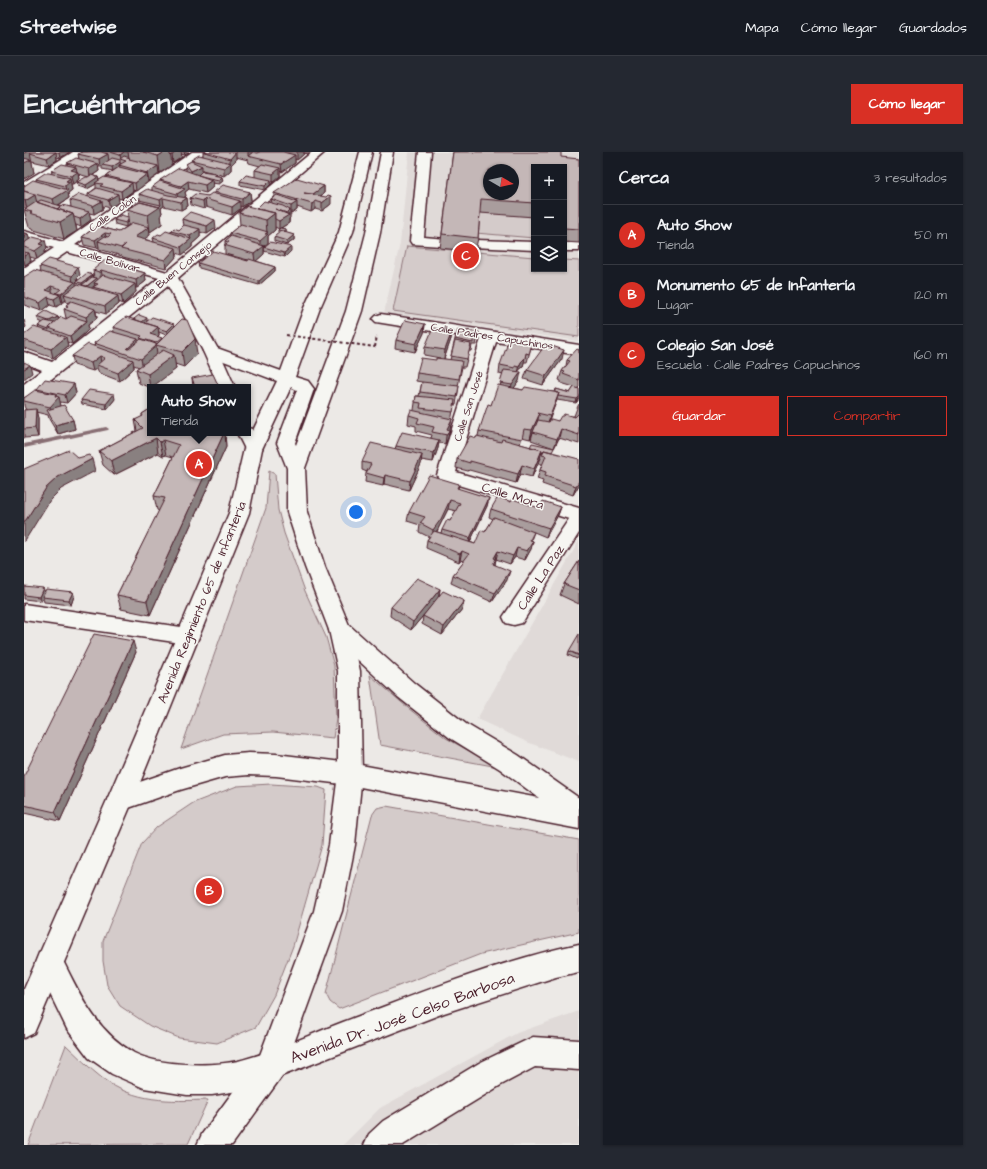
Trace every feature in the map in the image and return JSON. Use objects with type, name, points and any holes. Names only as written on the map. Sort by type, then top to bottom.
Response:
[{"type":"main road","points":[[24,187],[81,152]]},
{"type":"main road","name":"Calle Colón","points":[[24,275],[200,152]]},
{"type":"main road","name":"Calle Buen Consejo","points":[[24,392],[170,277],[319,152]]},
{"type":"main road","name":"Avenida Regimiento 65 de Infantería","points":[[24,1022],[120,800],[239,513],[250,441],[286,380],[312,308],[346,232],[366,152]]},
{"type":"main road","points":[[296,468],[354,310],[373,233],[387,152]]},
{"type":"main road","points":[[425,152],[417,241],[441,242]]},
{"type":"main road","name":"Calle Bolívar","points":[[24,235],[170,277]]},
{"type":"main road","points":[[476,244],[531,246]]},
{"type":"main road","points":[[567,247],[579,247]]},
{"type":"main road","points":[[170,277],[211,351],[226,384]]},
{"type":"main road","name":"Calle Padres Capuchinos","points":[[381,319],[579,350]]},
{"type":"main road","name":"Calle San José","points":[[446,475],[490,336]]},
{"type":"main road","points":[[211,351],[302,385],[306,389],[286,443],[296,468],[297,512],[315,567],[340,630],[349,671],[350,774],[342,845],[328,910],[271,1065],[213,1145]]},
{"type":"main road","points":[[24,357],[53,368]]},
{"type":"main road","name":"Calle Mora","points":[[446,475],[579,516]]},
{"type":"main road","name":"Calle La Paz","points":[[514,617],[579,516]]},
{"type":"main road","points":[[24,612],[188,636]]},
{"type":"main road","points":[[340,630],[406,690],[458,731],[509,762],[579,813]]},
{"type":"main road","points":[[120,800],[180,778],[225,766],[249,764],[276,765],[350,774],[579,817]]},
{"type":"main road","name":"Avenida Dr. José Celso Barbosa","points":[[49,963],[77,1019],[100,1047],[123,1063],[144,1073],[187,1080],[212,1080],[238,1076],[271,1065],[444,998],[556,963],[579,958]]},
{"type":"main road","points":[[380,1145],[394,1132],[490,1074],[533,1052],[563,1053],[579,1056]]},
{"type":"path","points":[[286,334],[375,347]]},
{"type":"shaded area","points":[[409,152],[579,152],[579,341],[384,313],[400,244]]},
{"type":"shaded area","points":[[467,211],[531,216],[531,238],[464,232]]},
{"type":"shaded area","points":[[407,246],[531,257],[531,272],[567,272],[567,260],[579,261],[579,337],[393,311]]},
{"type":"shaded area","points":[[269,471],[275,474],[278,510],[284,533],[305,591],[326,637],[334,666],[336,719],[333,738],[273,732],[223,734],[181,749],[266,508]]},
{"type":"shaded area","points":[[579,541],[579,762],[527,742],[477,719]]},
{"type":"shaded area","points":[[370,675],[446,738],[498,767],[380,745]]},
{"type":"shaded area","points":[[271,784],[318,787],[326,790],[322,845],[293,946],[274,995],[256,1027],[217,1043],[179,1038],[150,1026],[120,1006],[107,985],[103,961],[103,941],[142,843],[157,827],[193,803],[237,786]]},
{"type":"shaded area","points":[[386,806],[579,840],[579,932],[481,954],[339,1009],[330,1002],[326,994],[372,815],[377,808]]},
{"type":"shaded area","points":[[579,1011],[579,1145],[343,1145],[380,1108],[517,1033]]},
{"type":"shaded area","points":[[66,1045],[102,1078],[127,1092],[153,1099],[208,1100],[188,1144],[28,1145]]},
{"type":"building","points":[[30,152],[56,152],[47,158]]},
{"type":"building","points":[[82,152],[101,152],[108,154],[99,159],[78,154]]},
{"type":"building","points":[[110,152],[124,152],[120,155]]},
{"type":"building","points":[[143,152],[165,152],[158,156]]},
{"type":"building","points":[[170,152],[177,152],[170,155]]},
{"type":"building","points":[[205,152],[236,152],[230,159]]},
{"type":"building","points":[[253,152],[283,152],[295,155],[281,164],[248,156]]},
{"type":"building","points":[[453,152],[561,152],[561,157],[579,159],[579,229],[567,228],[567,164],[531,164],[531,203],[494,200],[519,200],[519,164],[483,164],[483,199],[481,199],[478,238],[442,234]]},
{"type":"building","points":[[199,155],[231,163],[224,168],[191,160]]},
{"type":"building","points":[[124,156],[130,158],[129,159],[158,166],[147,173],[119,165],[126,161],[120,159]]},
{"type":"building","points":[[24,158],[31,160],[24,163]]},
{"type":"building","points":[[76,158],[98,164],[89,169],[67,163]]},
{"type":"building","points":[[112,158],[120,160],[120,162],[112,167],[102,165]]},
{"type":"building","points":[[191,161],[202,166],[191,171],[186,164]]},
{"type":"building","points":[[62,164],[76,167],[71,170],[78,172],[71,176],[51,171]]},
{"type":"building","points":[[262,164],[280,168],[273,174],[255,170]]},
{"type":"building","points":[[119,167],[147,174],[135,183],[106,176]]},
{"type":"building","points":[[179,168],[212,180],[205,185],[188,181],[181,186],[160,180]]},
{"type":"building","points":[[202,171],[215,173],[213,175],[222,177],[219,180],[198,175]]},
{"type":"building","points":[[45,173],[70,178],[66,181],[70,182],[65,186],[36,179]]},
{"type":"building","points":[[91,175],[98,177],[86,185],[77,182],[88,177]]},
{"type":"building","points":[[246,175],[271,180],[265,186],[240,181]]},
{"type":"building","points":[[104,177],[132,183],[121,191],[100,186],[103,184],[95,183]]},
{"type":"building","points":[[297,178],[324,186],[313,194],[304,193],[326,197],[328,195],[331,196],[322,203],[315,201],[312,204],[274,193]]},
{"type":"building","points":[[33,180],[68,190],[53,199],[24,191],[24,186]]},
{"type":"building","points":[[160,181],[185,189],[177,194],[152,187]]},
{"type":"building","points":[[223,185],[250,192],[242,199],[214,192]]},
{"type":"building","points":[[97,188],[118,194],[108,200],[88,194]]},
{"type":"building","points":[[147,189],[168,195],[187,198],[181,202],[163,198],[160,200],[139,194]]},
{"type":"building","points":[[24,191],[35,195],[25,201]]},
{"type":"building","points":[[212,193],[240,201],[232,207],[205,199],[203,201],[190,198],[195,194],[208,196]]},
{"type":"building","points":[[79,194],[102,201],[93,206],[70,200]]},
{"type":"building","points":[[277,195],[297,202],[291,206],[271,199]]},
{"type":"building","points":[[41,200],[61,206],[57,209],[37,202]]},
{"type":"building","points":[[139,200],[161,205],[159,207],[140,202],[133,206],[131,205]]},
{"type":"building","points":[[264,201],[283,206],[290,210],[287,213],[275,209],[289,215],[279,221],[275,219],[275,213],[256,209]]},
{"type":"building","points":[[36,202],[73,214],[60,222],[24,210]]},
{"type":"building","points":[[140,202],[160,207],[148,215],[127,209]]},
{"type":"building","points":[[63,205],[89,212],[80,219],[74,217],[73,214],[57,209]]},
{"type":"building","points":[[247,206],[275,213],[266,220],[239,213]]},
{"type":"building","points":[[190,212],[215,220],[207,226],[182,219]]},
{"type":"building","points":[[121,215],[128,217],[126,223],[114,220]]},
{"type":"building","points":[[133,223],[149,227],[135,237],[176,248],[165,260],[121,249],[126,244],[121,248],[98,241],[105,236],[108,237],[111,234],[105,233],[95,240],[82,237],[97,226],[119,232]]},
{"type":"building","points":[[241,224],[268,232],[265,234],[268,234],[260,241],[230,233]]},
{"type":"building","points":[[184,225],[200,229],[190,236],[171,231],[174,228],[179,230]]},
{"type":"building","points":[[280,228],[286,229],[283,231],[278,230]]},
{"type":"building","points":[[166,231],[191,239],[181,247],[153,238]]},
{"type":"building","points":[[281,231],[294,235],[287,241],[274,237]]},
{"type":"building","points":[[231,236],[264,246],[254,254],[224,245],[229,242],[225,241]]},
{"type":"building","points":[[33,237],[45,240],[40,244],[43,245],[35,251],[24,247],[24,243]]},
{"type":"building","points":[[270,242],[291,247],[284,253],[264,247]]},
{"type":"building","points":[[213,251],[248,261],[249,259],[275,267],[259,281],[198,263]]},
{"type":"building","points":[[49,259],[78,267],[72,276],[40,266]]},
{"type":"building","points":[[106,259],[114,261],[111,263],[145,273],[136,280],[101,270],[99,272],[93,270]]},
{"type":"building","points":[[35,270],[75,282],[61,294],[56,293],[61,289],[51,286],[46,290],[60,295],[54,299],[48,297],[40,303],[24,297],[24,277]]},
{"type":"building","points":[[87,273],[93,275],[82,283],[76,282]]},
{"type":"building","points":[[103,275],[135,284],[121,295],[93,287],[98,284],[94,283]]},
{"type":"building","points":[[92,277],[97,278],[87,286],[82,285]]},
{"type":"building","points":[[78,284],[118,296],[105,306],[64,294]]},
{"type":"building","points":[[71,301],[95,309],[86,317],[64,309]]},
{"type":"building","points":[[46,311],[58,317],[49,321],[37,317]]},
{"type":"building","points":[[139,315],[147,318],[142,322],[134,319]]},
{"type":"building","points":[[71,316],[87,321],[70,336],[49,328],[61,317],[66,319]]},
{"type":"building","points":[[126,317],[158,327],[150,334],[162,338],[156,343],[140,338],[142,336],[113,327]]},
{"type":"building","points":[[152,317],[174,324],[167,331],[145,323]]},
{"type":"building","points":[[182,319],[187,320],[195,339],[182,352],[156,345]]},
{"type":"building","points":[[405,320],[425,324],[416,344],[396,340]]},
{"type":"building","points":[[45,321],[54,323],[49,330],[38,326]]},
{"type":"building","points":[[34,327],[66,337],[51,349],[24,340],[24,335]]},
{"type":"building","points":[[433,328],[452,331],[445,350],[425,347]]},
{"type":"building","points":[[458,329],[479,332],[478,337],[473,336],[473,343],[455,339]]},
{"type":"building","points":[[110,331],[138,339],[127,349],[141,339],[156,344],[156,346],[141,359],[94,343]]},
{"type":"building","points":[[509,340],[532,344],[529,354],[526,353],[525,358],[519,367],[515,366],[515,368],[500,365]]},
{"type":"building","points":[[455,341],[471,344],[467,359],[451,356]]},
{"type":"building","points":[[88,344],[133,360],[118,373],[97,365],[105,358],[100,356],[91,363],[72,356]]},
{"type":"building","points":[[546,344],[564,350],[546,376],[527,370]]},
{"type":"building","points":[[577,349],[579,350],[579,380],[563,374],[565,372],[562,371],[570,361],[567,360]]},
{"type":"building","points":[[163,350],[174,355],[148,374],[136,369]]},
{"type":"building","points":[[421,358],[462,361],[459,379],[417,373]]},
{"type":"building","points":[[24,362],[30,365],[24,369]]},
{"type":"building","points":[[504,370],[521,372],[512,385],[500,383]]},
{"type":"building","points":[[213,374],[218,384],[194,384],[192,378]]},
{"type":"building","points":[[45,379],[74,384],[65,395],[37,389]]},
{"type":"building","points":[[422,382],[459,386],[457,397],[420,392]]},
{"type":"building","points":[[498,385],[523,390],[525,387],[559,393],[550,416],[537,413],[539,415],[532,430],[524,429],[522,439],[479,431],[488,404],[491,405]]},
{"type":"building","points":[[574,387],[579,389],[579,397],[577,399],[558,396],[559,393],[556,393],[556,389],[570,393]]},
{"type":"building","points":[[35,390],[56,394],[55,396],[59,397],[50,407],[24,401],[24,398]]},
{"type":"building","points":[[89,390],[114,394],[106,404],[81,400]]},
{"type":"building","points":[[416,396],[455,400],[453,412],[420,408],[421,403],[415,402]]},
{"type":"building","points":[[64,405],[73,420],[55,425],[47,410]]},
{"type":"building","points":[[36,409],[35,428],[24,429],[24,410]]},
{"type":"building","points":[[411,410],[452,419],[447,429],[449,430],[447,435],[432,432],[434,427],[417,423],[419,418],[409,415]]},
{"type":"building","points":[[147,411],[147,436],[223,436],[147,601],[117,595],[165,498],[154,496],[179,445],[163,440],[160,442],[156,438],[111,461],[99,451],[143,428],[135,420],[143,416],[142,414]]},
{"type":"building","points":[[579,413],[579,435],[561,429],[557,439],[533,432],[538,420],[549,422],[551,419],[558,421],[564,414],[575,417]]},
{"type":"building","points":[[402,432],[439,440],[434,453],[396,446]]},
{"type":"building","points":[[470,436],[476,438],[477,436],[501,442],[502,439],[542,450],[534,469],[522,465],[518,474],[457,459]]},
{"type":"building","points":[[371,443],[422,455],[410,481],[385,475],[384,478],[366,473],[371,464],[362,462]]},
{"type":"building","points":[[532,443],[554,448],[552,452],[544,450],[541,453],[542,450],[530,447]]},
{"type":"building","points":[[69,450],[78,458],[89,455],[92,459],[58,477],[46,488],[24,523],[24,469]]},
{"type":"building","points":[[544,450],[579,459],[579,481],[576,486],[545,476],[546,472],[540,470],[546,456],[542,455]]},
{"type":"building","points":[[429,475],[459,484],[457,488],[489,498],[470,538],[442,530],[447,520],[450,521],[460,503],[450,500],[441,519],[433,530],[420,523],[425,517],[409,512]]},
{"type":"building","points":[[498,497],[511,502],[513,499],[539,508],[543,501],[561,507],[549,528],[491,509]]},
{"type":"building","points":[[494,517],[534,532],[530,540],[533,541],[527,551],[517,548],[513,556],[498,551],[494,558],[496,559],[493,564],[510,571],[495,593],[453,575],[469,554],[462,551],[460,554],[427,540],[434,531],[475,544],[481,530],[485,532]]},
{"type":"building","points":[[579,561],[579,590],[564,584]]},
{"type":"building","points":[[417,578],[440,589],[413,622],[391,607]]},
{"type":"building","points":[[24,586],[43,588],[39,597],[24,595]]},
{"type":"building","points":[[46,589],[73,592],[69,600],[42,597]]},
{"type":"building","points":[[443,591],[464,601],[444,627],[423,616]]},
{"type":"building","points":[[94,634],[133,641],[55,812],[24,805],[24,776]]},
{"type":"building","points":[[579,634],[579,655],[569,651]]},
{"type":"waterway","points":[[24,446],[106,429]]},
{"type":"place","name":"Colegio San José","points":[[466,256]]},
{"type":"place","name":"Auto Show","points":[[199,464]]},
{"type":"place","name":"Monumento 65 de Infantería","points":[[209,891]]}]
